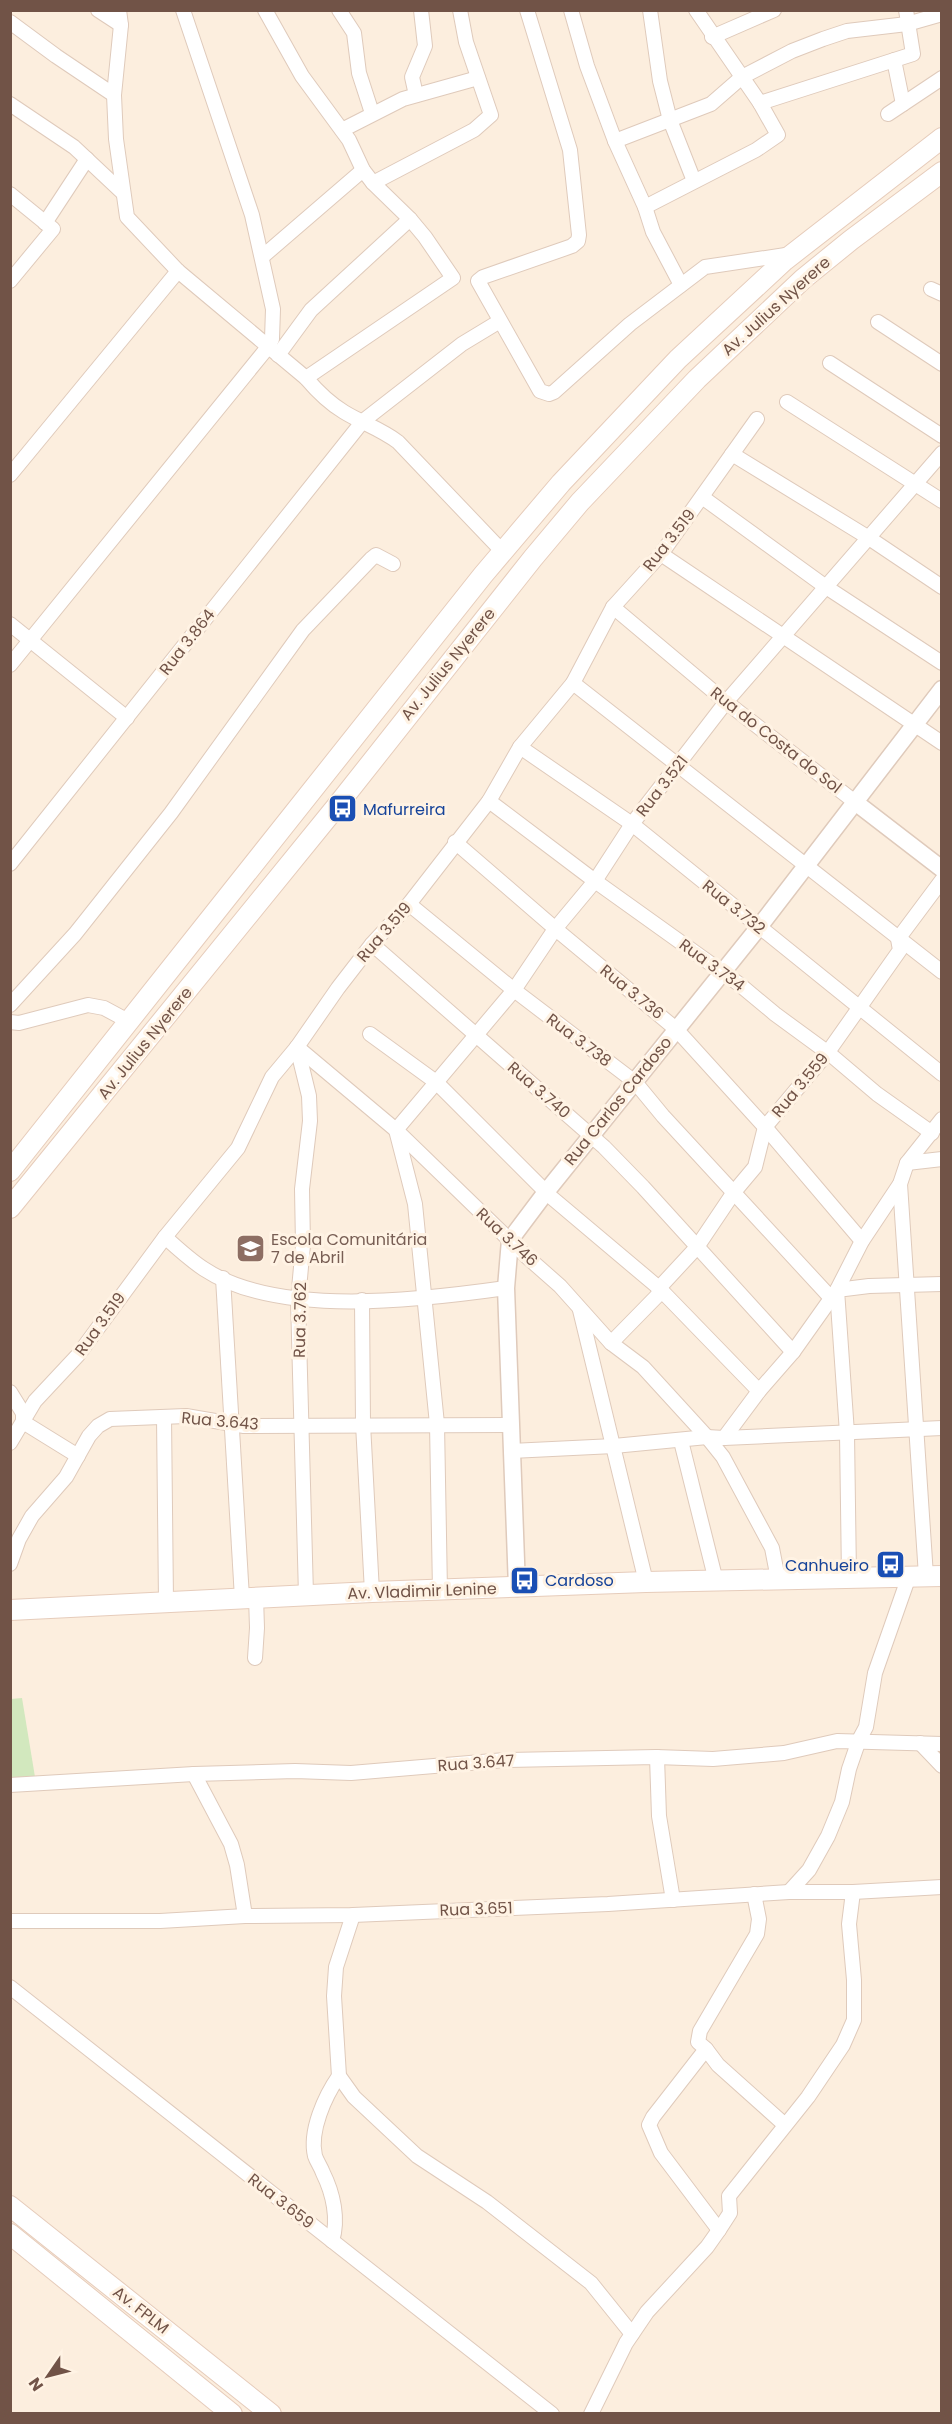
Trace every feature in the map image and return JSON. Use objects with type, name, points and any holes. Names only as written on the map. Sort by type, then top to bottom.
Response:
[{"type":"main road","name":"Av. Julius Nyerere","points":[[13,1162],[149,999],[502,551],[561,483],[678,359],[794,254],[942,138]]},
{"type":"main road","name":"Av. Julius Nyerere","points":[[10,1208],[169,1014],[580,502],[722,356],[803,279],[942,172]]},
{"type":"main road","points":[[149,999],[169,1014]]},
{"type":"main road","name":"Av. Vladimir Lenine","points":[[10,1610],[372,1592],[646,1582],[925,1576]]},
{"type":"main road","name":"Av. FPLM","points":[[10,2206],[271,2414]]},
{"type":"main road","name":"Av. FPLM","points":[[10,2234],[232,2414]]},
{"type":"street","points":[[98,10],[120,25]]},
{"type":"street","points":[[119,10],[120,25],[114,95],[127,217],[178,271],[306,378],[334,405],[384,431],[414,456],[428,475],[502,551]]},
{"type":"street","points":[[183,10],[252,215],[273,309],[273,351]]},
{"type":"street","points":[[265,10],[302,76],[342,130],[363,170],[410,219],[440,257],[453,278],[306,378]]},
{"type":"street","points":[[339,10],[354,33],[359,74],[372,113]]},
{"type":"street","points":[[416,95],[412,77],[425,46],[421,10]]},
{"type":"street","points":[[373,183],[474,129],[489,117],[491,112],[466,42],[460,10]]},
{"type":"street","points":[[527,10],[570,150],[578,241],[572,246],[480,279],[479,285],[540,392],[549,394],[630,324],[705,267],[794,254]]},
{"type":"street","points":[[571,10],[587,66],[615,141],[645,207],[653,232],[681,285]]},
{"type":"street","points":[[650,10],[660,81],[670,120],[694,181]]},
{"type":"street","points":[[645,207],[777,137],[778,132],[696,10]]},
{"type":"street","points":[[712,37],[774,10]]},
{"type":"street","points":[[615,141],[711,104],[742,77],[792,51],[848,31],[907,17],[942,14]]},
{"type":"street","points":[[760,104],[914,52],[907,17]]},
{"type":"street","points":[[10,22],[114,95]]},
{"type":"street","points":[[894,60],[903,104]]},
{"type":"street","points":[[342,130],[372,113],[416,95],[478,78]]},
{"type":"street","points":[[888,114],[942,78]]},
{"type":"street","points":[[10,104],[74,147],[123,192]]},
{"type":"street","points":[[10,281],[49,226],[87,159]]},
{"type":"street","points":[[262,257],[363,170]]},
{"type":"street","points":[[10,194],[49,226]]},
{"type":"street","points":[[10,665],[273,351],[311,310],[410,219]]},
{"type":"street","points":[[10,475],[178,271]]},
{"type":"street","name":"Rua 3.864","points":[[10,864],[363,421],[462,344],[500,321]]},
{"type":"street","points":[[878,322],[942,364]]},
{"type":"street","points":[[830,363],[942,436]]},
{"type":"street","points":[[787,402],[942,501]]},
{"type":"street","name":"Rua 3.519","points":[[10,1443],[35,1401],[78,1354],[165,1237],[238,1148],[272,1077],[297,1047],[372,944],[409,904],[489,801],[520,747],[573,683],[613,608],[661,554],[758,419]]},
{"type":"street","points":[[732,453],[869,538],[942,588]]},
{"type":"street","name":"Rua 3.521","points":[[396,1130],[514,990],[555,929],[595,881],[632,824],[726,702],[942,453]]},
{"type":"street","points":[[702,496],[826,587],[942,663]]},
{"type":"street","points":[[661,554],[784,635],[913,726],[942,743]]},
{"type":"street","points":[[10,1005],[75,934],[171,813],[303,630],[376,555],[382,556],[393,564]]},
{"type":"street","name":"Rua do Costa do Sol","points":[[613,608],[726,702],[942,869]]},
{"type":"street","points":[[10,624],[127,718]]},
{"type":"street","points":[[573,683],[805,867],[942,972]]},
{"type":"street","name":"Rua Carlos Cardoso","points":[[510,1240],[591,1135],[759,927],[942,689]]},
{"type":"street","name":"Rua 3.732","points":[[520,747],[632,824],[942,1074]]},
{"type":"street","name":"Rua 3.734","points":[[489,801],[722,972],[828,1052],[877,1094],[932,1133]]},
{"type":"street","name":"Rua 3.736","points":[[455,842],[555,929],[676,1029],[862,1241]]},
{"type":"street","name":"Rua 3.559","points":[[611,1342],[654,1300],[659,1288],[697,1247],[734,1192],[755,1167],[765,1128],[828,1052],[900,950],[898,939],[942,880]]},
{"type":"street","name":"Rua 3.738","points":[[409,904],[514,990],[635,1082],[663,1116],[734,1192],[834,1294]]},
{"type":"street","name":"Rua 3.740","points":[[372,944],[591,1135],[644,1187],[793,1352]]},
{"type":"street","points":[[10,1022],[37,1019],[88,1005],[104,1008],[130,1022]]},
{"type":"street","points":[[370,1034],[436,1082],[546,1192],[659,1288],[759,1391]]},
{"type":"street","name":"Rua 3.746","points":[[297,1047],[396,1130],[560,1286],[611,1342],[643,1367],[707,1437],[723,1456],[772,1548],[778,1579]]},
{"type":"street","name":"Rua 3.762","points":[[297,1047],[309,1096],[310,1121],[302,1189],[303,1245],[298,1300],[306,1596]]},
{"type":"street","points":[[724,1438],[759,1391],[793,1352],[834,1294],[862,1241],[900,1184],[907,1163],[942,1119]]},
{"type":"street","points":[[396,1130],[415,1204],[437,1424],[440,1591]]},
{"type":"street","points":[[907,1163],[942,1159]]},
{"type":"street","points":[[789,1892],[809,1870],[828,1836],[842,1802],[849,1769],[859,1740],[866,1727],[875,1672],[925,1576],[900,1184]]},
{"type":"street","points":[[165,1237],[204,1269],[241,1287],[298,1300],[425,1299],[506,1288]]},
{"type":"street","points":[[510,1240],[506,1288],[509,1425],[517,1588]]},
{"type":"street","points":[[223,1278],[232,1424],[249,1598],[257,1628],[255,1658]]},
{"type":"street","points":[[834,1294],[869,1286],[942,1284]]},
{"type":"street","points":[[834,1294],[847,1433],[849,1577]]},
{"type":"street","points":[[362,1300],[363,1424],[372,1592]]},
{"type":"street","points":[[580,1308],[646,1582]]},
{"type":"street","points":[[10,1392],[23,1413],[23,1422],[78,1456]]},
{"type":"street","points":[[164,1416],[165,1601]]},
{"type":"street","name":"Rua 3.643","points":[[10,1564],[19,1539],[32,1516],[66,1477],[98,1426],[110,1419],[186,1416],[244,1426],[509,1425]]},
{"type":"street","points":[[511,1450],[614,1446],[707,1437],[942,1428]]},
{"type":"street","points":[[681,1441],[716,1581]]},
{"type":"street","name":"Rua 3.647","points":[[10,1785],[298,1770],[351,1773],[505,1760],[657,1757],[713,1759],[784,1753],[837,1741],[859,1740],[942,1744]]},
{"type":"street","points":[[920,1743],[942,1766]]},
{"type":"street","points":[[657,1757],[660,1828],[673,1900]]},
{"type":"street","points":[[194,1774],[231,1844],[237,1865],[245,1916]]},
{"type":"street","name":"Rua 3.651","points":[[10,1921],[160,1922],[245,1916],[352,1915],[673,1900],[789,1892],[853,1892],[942,1887]]},
{"type":"street","points":[[591,2414],[632,2334],[647,2312],[702,2253],[719,2230],[730,2213],[729,2196],[808,2097],[843,2045],[854,2020],[854,1980],[849,1924],[853,1892]]},
{"type":"street","points":[[754,1894],[759,1919],[757,1934],[700,2031],[698,2042],[718,2065],[785,2125]]},
{"type":"street","points":[[352,1915],[336,1967],[334,1996],[339,2076],[354,2097],[411,2150],[486,2202],[578,2272],[598,2292],[632,2334]]},
{"type":"street","name":"Rua 3.659","points":[[10,1987],[552,2414]]},
{"type":"street","points":[[706,2049],[649,2125],[661,2153],[719,2230]]},
{"type":"street","points":[[332,2241],[336,2228],[336,2217],[324,2175],[316,2158],[314,2140],[329,2091],[339,2076]]},
{"type":"green space","points":[[22,1698],[35,1777],[11,1779],[11,1699]]},
{"type":"place","name":"Mafurreira","points":[[342,809]]},
{"type":"place","name":"Escola Comunitária 7 de Abril","points":[[250,1248]]},
{"type":"place","name":"Canhueiro","points":[[890,1565]]},
{"type":"place","name":"Cardoso","points":[[524,1580]]}]
